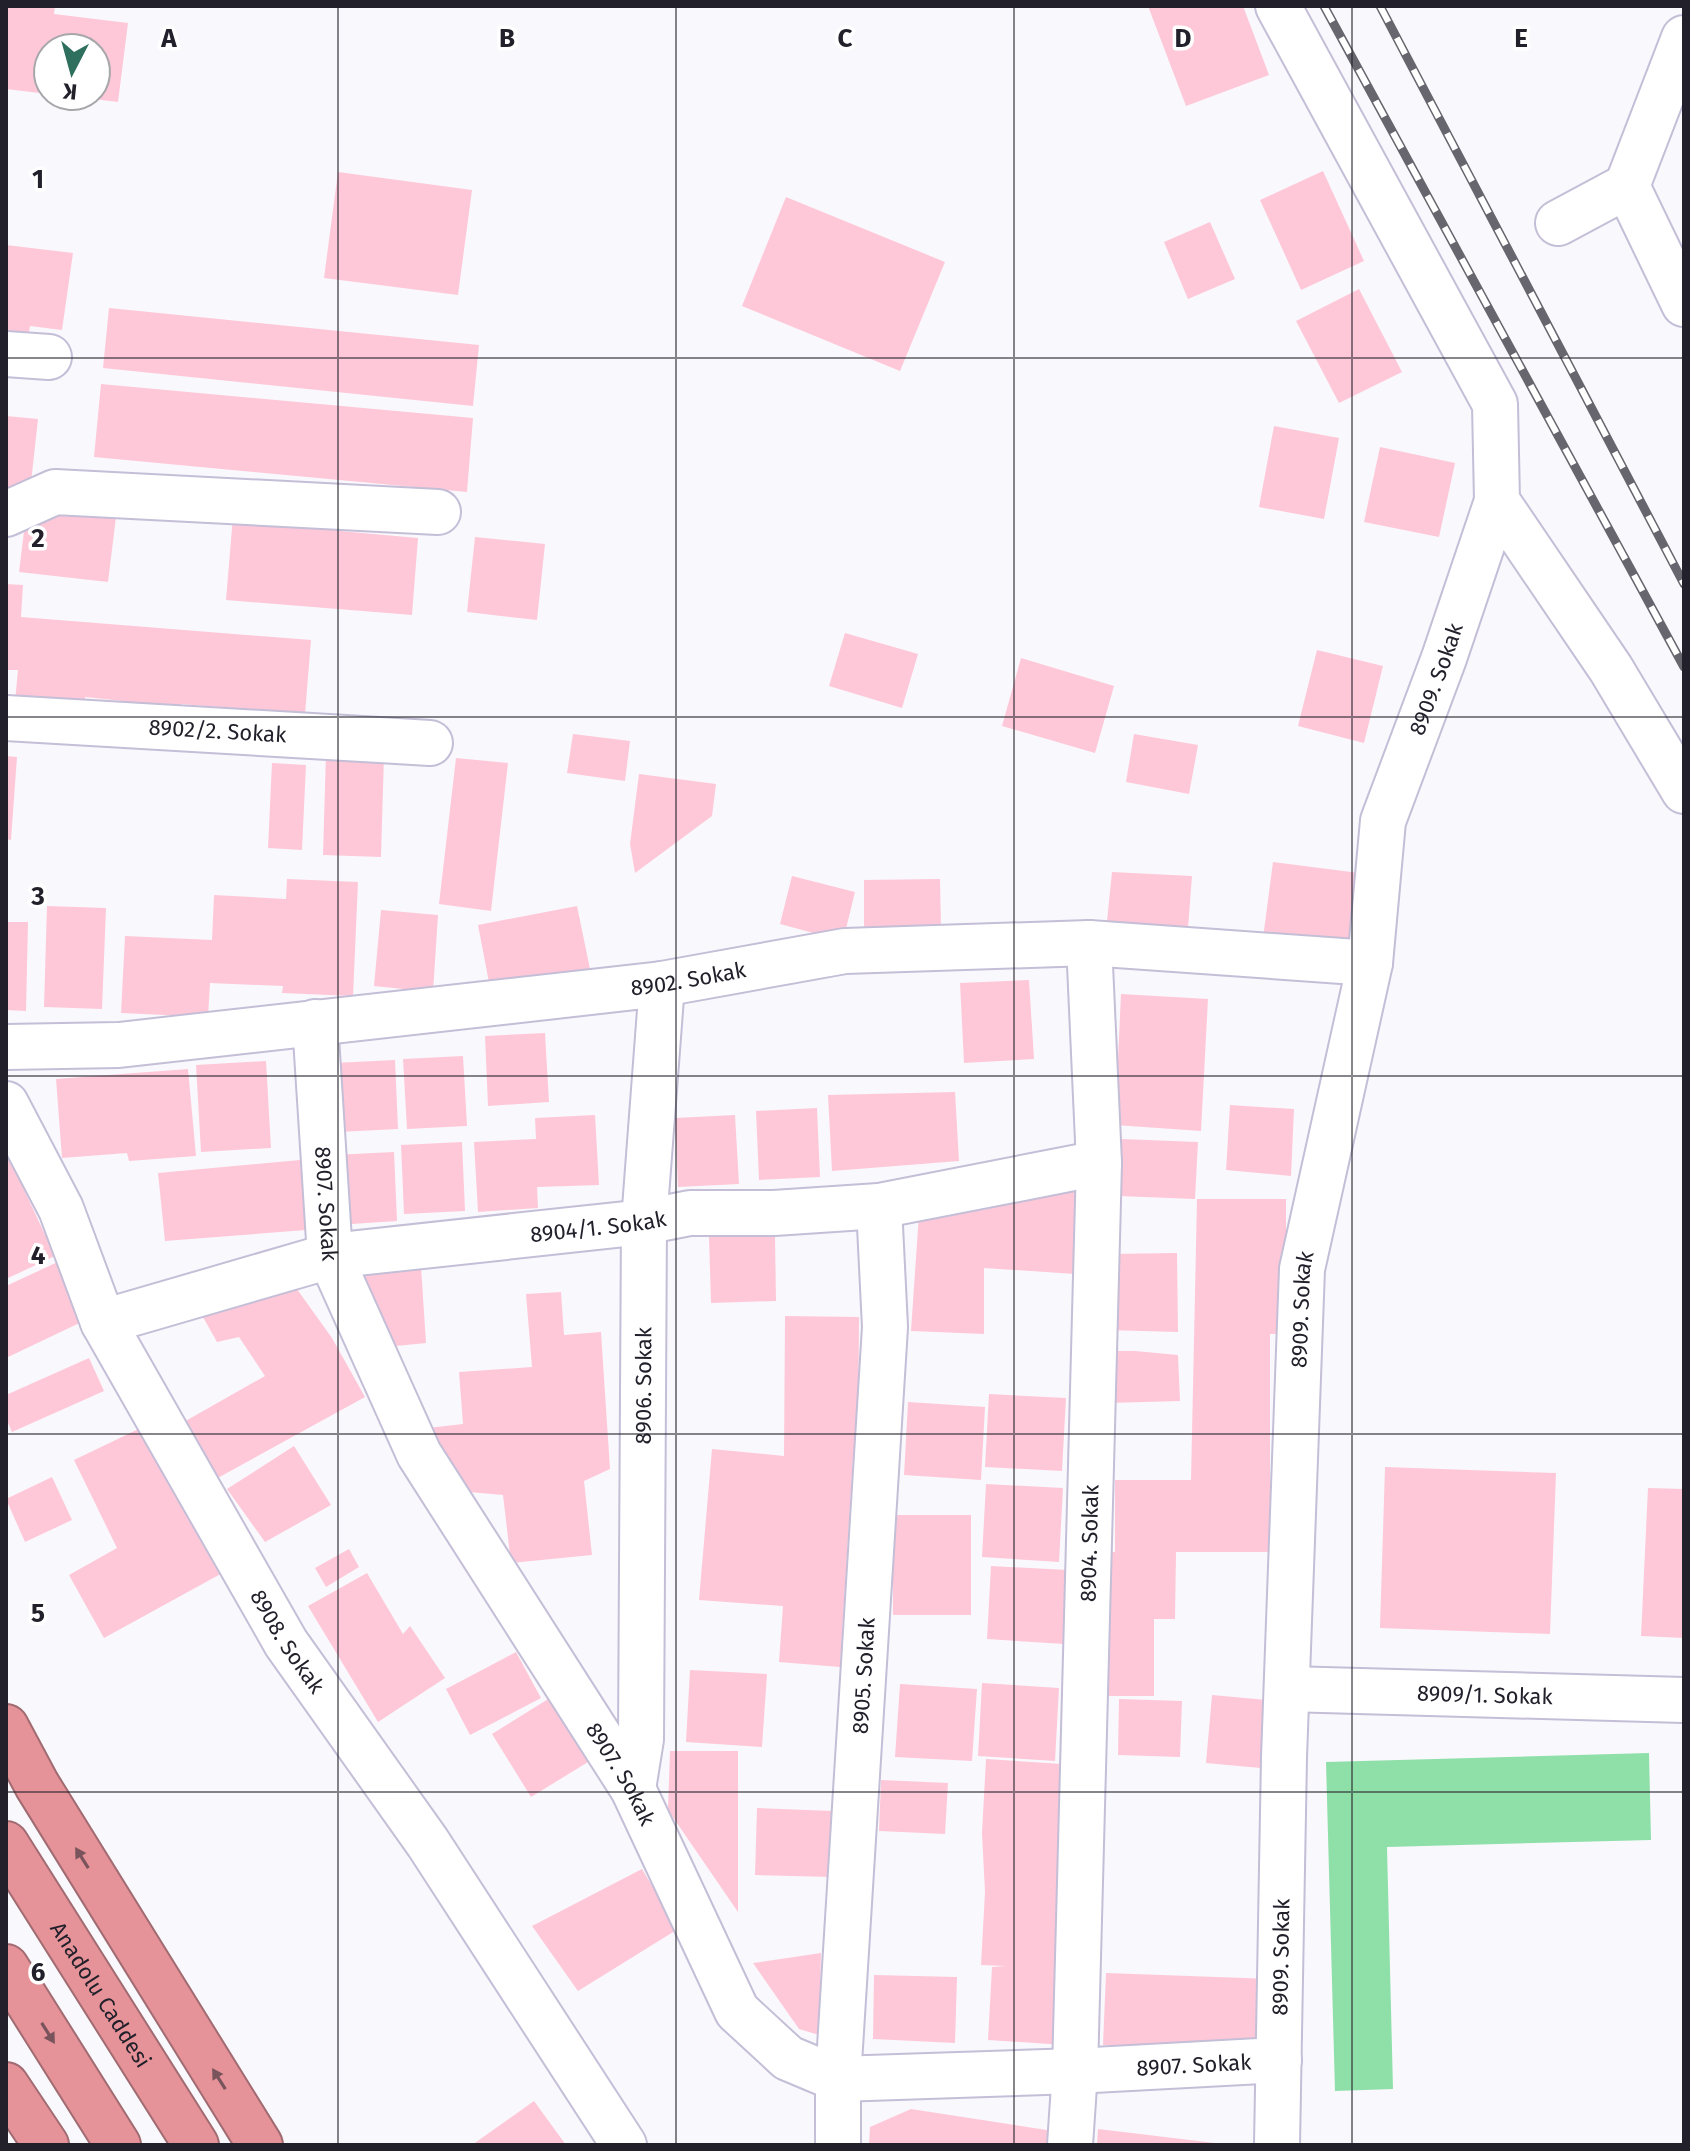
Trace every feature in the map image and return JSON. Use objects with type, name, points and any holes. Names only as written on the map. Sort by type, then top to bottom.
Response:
[{"type":"highway","points":[[6,1727],[37,1785],[260,2145]]},
{"type":"highway","name":"Anadolu Caddesi","points":[[6,1844],[196,2145]]},
{"type":"highway","points":[[6,1967],[118,2145]]},
{"type":"highway","points":[[6,2085],[46,2145]]},
{"type":"street","points":[[1278,6],[1495,404],[1497,501],[1611,669],[1684,791]]},
{"type":"street","points":[[1558,223],[1627,186],[1684,38]]},
{"type":"street","points":[[1627,186],[1684,304]]},
{"type":"street","points":[[6,354],[49,357]]},
{"type":"street","points":[[6,514],[55,492],[438,512]]},
{"type":"street","name":"8909. Sokak","points":[[1277,2145],[1287,1689],[1302,1269],[1370,963],[1383,821],[1444,658],[1497,501]]},
{"type":"street","name":"8902/2. Sokak","points":[[6,718],[430,743]]},
{"type":"street","name":"8902. Sokak","points":[[6,1047],[119,1045],[662,984],[845,951],[1089,943],[1370,963]]},
{"type":"street","name":"8904. Sokak","points":[[1070,2145],[1075,2071],[1099,1163],[1089,943]]},
{"type":"street","name":"8906. Sokak","points":[[633,1789],[641,1739],[644,1222],[662,984]]},
{"type":"street","name":"8907. Sokak","points":[[315,1022],[330,1256],[419,1454],[633,1789],[737,2011],[788,2058],[838,2079],[1279,2060]]},
{"type":"street","name":"8908. Sokak","points":[[6,1104],[61,1209],[103,1322],[286,1643],[428,1843],[624,2145]]},
{"type":"street","name":"8904/1. Sokak","points":[[103,1322],[330,1256],[644,1222],[690,1213],[774,1213],[879,1206],[1099,1163]]},
{"type":"street","name":"8905. Sokak","points":[[838,2145],[838,2079],[885,1327],[879,1206]]},
{"type":"street","name":"8909/1. Sokak","points":[[1287,1689],[1684,1700]]},
{"type":"green space","points":[[1649,1753],[1651,1840],[1387,1847],[1393,2089],[1335,2091],[1326,1762]]},
{"type":"building","points":[[6,6],[55,6],[54,14],[128,23],[118,102],[112,101],[112,32],[32,32],[32,92],[6,89]]},
{"type":"building","points":[[1148,6],[1243,6],[1269,75],[1186,106]]},
{"type":"building","points":[[1323,171],[1364,261],[1301,290],[1260,200]]},
{"type":"building","points":[[338,172],[472,190],[458,295],[324,278]]},
{"type":"building","points":[[786,197],[945,262],[900,371],[742,306]]},
{"type":"building","points":[[1210,222],[1235,279],[1188,299],[1164,242]]},
{"type":"building","points":[[6,245],[73,253],[62,330],[30,326],[28,338],[6,335]]},
{"type":"building","points":[[1359,289],[1402,372],[1339,403],[1296,321]]},
{"type":"building","points":[[109,308],[479,345],[473,406],[103,368]]},
{"type":"building","points":[[101,384],[473,418],[467,492],[94,457]]},
{"type":"building","points":[[6,416],[38,419],[29,501],[6,498]]},
{"type":"building","points":[[1274,426],[1339,438],[1324,519],[1259,507]]},
{"type":"building","points":[[1380,447],[1455,463],[1439,537],[1364,522]]},
{"type":"building","points":[[27,507],[116,517],[108,582],[19,572]]},
{"type":"building","points":[[233,516],[340,525],[340,531],[418,538],[412,615],[226,600]]},
{"type":"building","points":[[475,537],[545,544],[537,620],[467,612]]},
{"type":"building","points":[[6,584],[23,585],[21,617],[311,640],[305,714],[181,704],[180,714],[123,709],[123,701],[85,697],[85,706],[15,701],[18,670],[6,670]]},
{"type":"building","points":[[845,633],[918,654],[902,708],[829,686]]},
{"type":"building","points":[[1317,650],[1383,666],[1364,743],[1298,726]]},
{"type":"building","points":[[1021,658],[1114,686],[1095,753],[1002,726]]},
{"type":"building","points":[[573,734],[630,741],[625,781],[567,773]]},
{"type":"building","points":[[1134,734],[1198,745],[1189,794],[1126,782]]},
{"type":"building","points":[[326,753],[384,755],[381,857],[323,855]]},
{"type":"building","points":[[6,756],[17,757],[11,840],[6,839]]},
{"type":"building","points":[[456,758],[508,763],[491,911],[439,904]]},
{"type":"building","points":[[272,763],[306,765],[302,850],[268,848]]},
{"type":"building","points":[[639,774],[716,784],[712,816],[635,873],[630,844]]},
{"type":"building","points":[[1273,862],[1359,873],[1349,949],[1263,938]]},
{"type":"building","points":[[1112,872],[1192,876],[1188,928],[1107,921]]},
{"type":"building","points":[[792,876],[855,892],[843,941],[780,924]]},
{"type":"building","points":[[287,879],[358,882],[353,996],[282,993],[283,986],[210,983],[208,1017],[121,1013],[125,936],[212,940],[214,895],[286,899]]},
{"type":"building","points":[[940,879],[941,929],[864,930],[864,880]]},
{"type":"building","points":[[47,906],[106,908],[102,1009],[44,1007]]},
{"type":"building","points":[[577,906],[591,974],[491,993],[478,925]]},
{"type":"building","points":[[381,910],[438,915],[433,992],[374,986]]},
{"type":"building","points":[[6,922],[28,922],[26,1011],[6,1010]]},
{"type":"building","points":[[1029,980],[1034,1059],[964,1063],[960,983]]},
{"type":"building","points":[[1121,994],[1208,999],[1201,1131],[1115,1125]]},
{"type":"building","points":[[545,1033],[549,1102],[488,1106],[485,1036]]},
{"type":"building","points":[[463,1056],[467,1126],[407,1129],[403,1059]]},
{"type":"building","points":[[395,1060],[398,1129],[338,1132],[334,1063]]},
{"type":"building","points":[[266,1061],[271,1148],[201,1152],[196,1065]]},
{"type":"building","points":[[188,1069],[196,1156],[129,1161],[127,1153],[62,1158],[56,1079]]},
{"type":"building","points":[[955,1092],[959,1161],[832,1171],[828,1095]]},
{"type":"building","points":[[1230,1105],[1294,1109],[1291,1176],[1226,1170]]},
{"type":"building","points":[[817,1108],[820,1177],[759,1180],[756,1111]]},
{"type":"building","points":[[595,1115],[599,1185],[537,1187],[538,1208],[478,1212],[474,1142],[536,1139],[535,1118]]},
{"type":"building","points":[[735,1115],[739,1184],[678,1187],[675,1118]]},
{"type":"building","points":[[1121,1139],[1198,1142],[1195,1199],[1118,1196]]},
{"type":"building","points":[[462,1142],[465,1211],[404,1214],[401,1145]]},
{"type":"building","points":[[6,1151],[55,1256],[6,1279]]},
{"type":"building","points":[[394,1152],[397,1221],[337,1225],[333,1155]]},
{"type":"building","points":[[300,1160],[306,1230],[165,1241],[158,1173]]},
{"type":"building","points":[[1084,1186],[1075,1274],[984,1268],[984,1334],[911,1331],[919,1214],[983,1210]]},
{"type":"building","points":[[1197,1199],[1286,1199],[1286,1334],[1270,1334],[1270,1552],[1176,1552],[1175,1619],[1154,1619],[1154,1696],[1093,1696],[1092,1552],[1115,1552],[1115,1480],[1191,1480]]},
{"type":"building","points":[[775,1236],[776,1301],[711,1303],[709,1237]]},
{"type":"building","points":[[1177,1253],[1178,1332],[1107,1330],[1110,1254]]},
{"type":"building","points":[[62,1260],[90,1318],[6,1358],[6,1286]]},
{"type":"building","points":[[421,1266],[426,1343],[386,1347],[359,1270]]},
{"type":"building","points":[[289,1278],[332,1338],[365,1397],[214,1480],[182,1423],[265,1376],[239,1337],[217,1342],[199,1310]]},
{"type":"building","points":[[561,1292],[564,1335],[601,1332],[610,1469],[584,1481],[592,1555],[511,1563],[503,1495],[469,1492],[428,1428],[463,1424],[459,1372],[532,1367],[526,1294]]},
{"type":"building","points":[[785,1316],[859,1317],[858,1457],[853,1457],[840,1667],[779,1662],[783,1606],[699,1600],[712,1449],[784,1456]]},
{"type":"building","points":[[1111,1351],[1178,1355],[1180,1401],[1108,1403]]},
{"type":"building","points":[[89,1358],[104,1391],[12,1432],[6,1418],[6,1395]]},
{"type":"building","points":[[989,1394],[1066,1398],[1062,1471],[985,1467]]},
{"type":"building","points":[[908,1402],[985,1407],[981,1480],[904,1475]]},
{"type":"building","points":[[151,1423],[237,1565],[104,1638],[69,1575],[117,1548],[74,1460]]},
{"type":"building","points":[[294,1446],[331,1505],[265,1542],[227,1489]]},
{"type":"building","points":[[1385,1467],[1556,1473],[1550,1634],[1380,1628]]},
{"type":"building","points":[[52,1477],[72,1520],[25,1542],[6,1499]]},
{"type":"building","points":[[986,1484],[1063,1488],[1059,1562],[982,1557]]},
{"type":"building","points":[[1648,1488],[1684,1489],[1684,1638],[1641,1636]]},
{"type":"building","points":[[893,1515],[971,1515],[971,1615],[893,1615]]},
{"type":"building","points":[[349,1549],[359,1567],[326,1587],[315,1568]]},
{"type":"building","points":[[991,1566],[1068,1570],[1064,1644],[987,1639]]},
{"type":"building","points":[[367,1573],[403,1634],[410,1626],[445,1678],[378,1722],[308,1606]]},
{"type":"building","points":[[516,1652],[541,1698],[470,1735],[446,1689]]},
{"type":"building","points":[[690,1670],[767,1674],[762,1747],[686,1742]]},
{"type":"building","points":[[982,1683],[1059,1688],[1055,1761],[978,1756]]},
{"type":"building","points":[[900,1684],[977,1689],[972,1761],[895,1757]]},
{"type":"building","points":[[1212,1695],[1277,1701],[1271,1769],[1206,1763]]},
{"type":"building","points":[[553,1696],[593,1759],[531,1797],[492,1734]]},
{"type":"building","points":[[1119,1699],[1182,1701],[1180,1757],[1118,1755]]},
{"type":"building","points":[[670,1751],[738,1751],[738,1912],[668,1810]]},
{"type":"building","points":[[986,1759],[1062,1764],[1058,1837],[1065,2045],[988,2040],[992,1967],[1006,1966],[981,1965]]},
{"type":"building","points":[[881,1780],[948,1783],[945,1834],[879,1831]]},
{"type":"building","points":[[757,1808],[833,1811],[831,1877],[755,1875]]},
{"type":"building","points":[[642,1869],[678,1929],[578,1991],[532,1926]]},
{"type":"building","points":[[821,1953],[819,2035],[799,2029],[753,1963]]},
{"type":"building","points":[[1106,1973],[1272,1979],[1269,2052],[1103,2045]]},
{"type":"building","points":[[874,1975],[957,1977],[955,2043],[873,2039]]},
{"type":"building","points":[[534,2101],[566,2145],[472,2145]]},
{"type":"building","points":[[911,2109],[1053,2131],[1054,2145],[869,2145],[870,2127]]},
{"type":"building","points":[[1098,2129],[1215,2143],[1215,2145],[1097,2145]]},
{"type":"railway","points":[[1324,6],[1684,667]]},
{"type":"railway","points":[[1380,6],[1684,584]]}]
